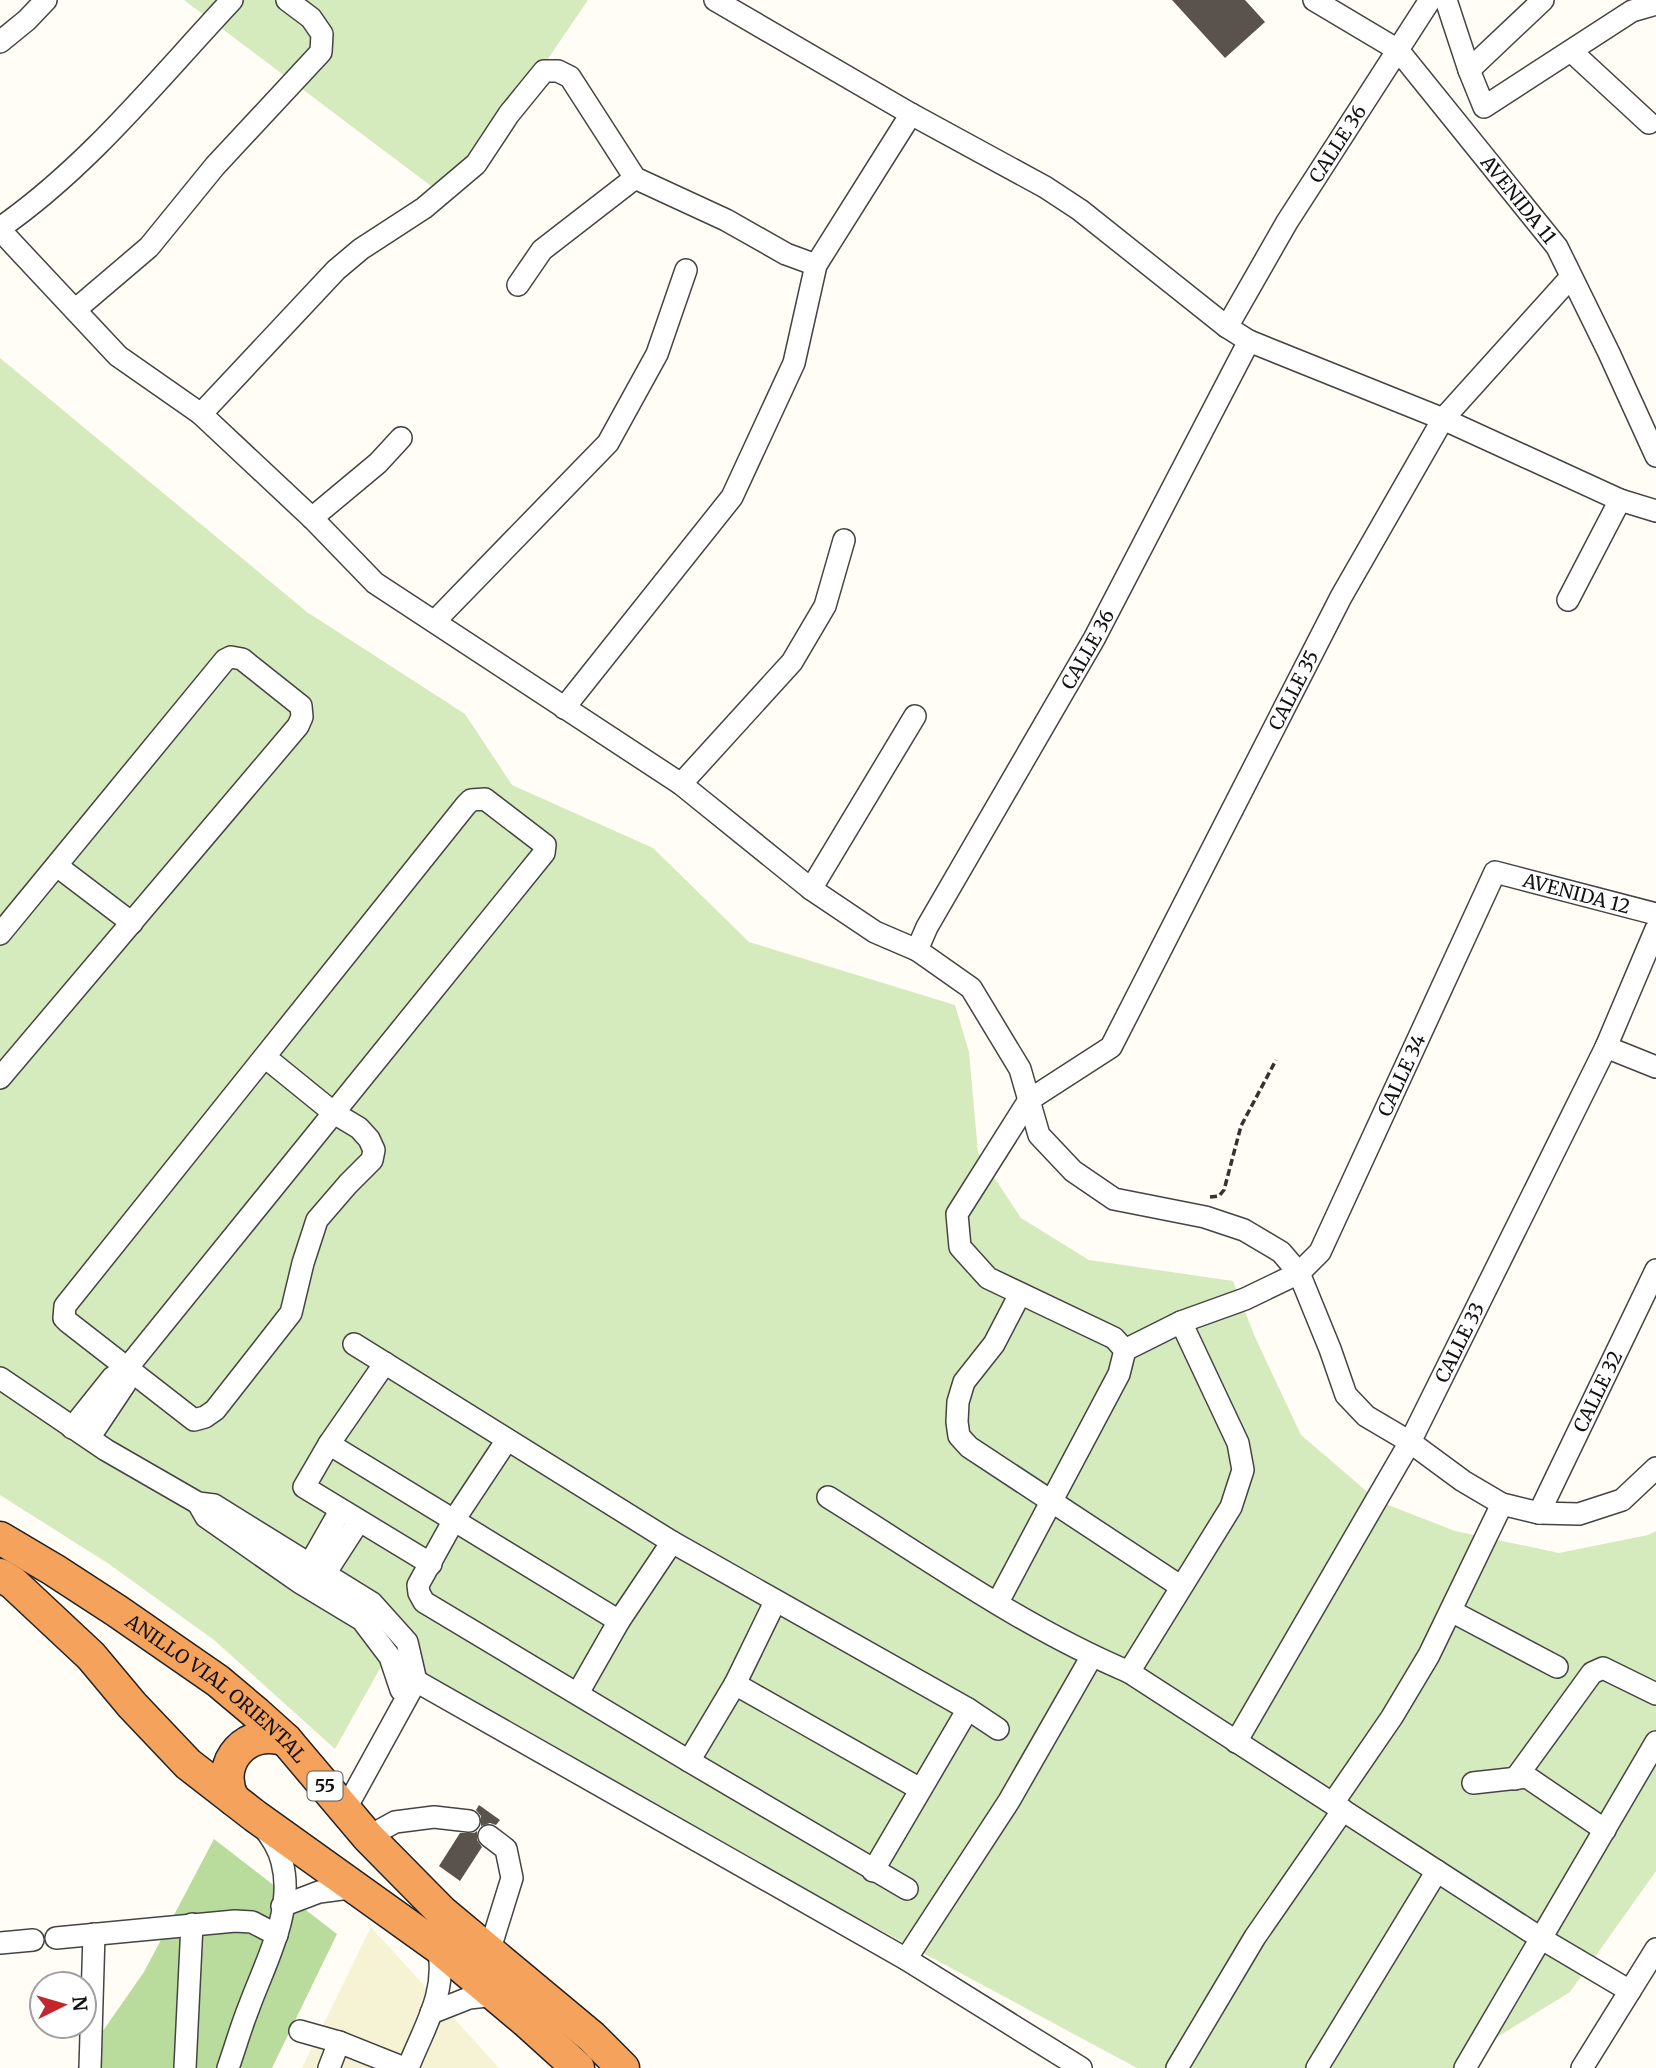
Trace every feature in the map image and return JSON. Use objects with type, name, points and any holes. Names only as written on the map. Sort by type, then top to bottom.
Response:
[{"type":"highway","name":"ANILLO VIAL ORIENTAL","points":[[0,1538],[75,1583],[207,1673],[286,1740],[368,1837],[442,1912],[592,2037],[623,2068]]},
{"type":"highway","points":[[0,1575],[13,1583],[91,1656],[132,1705],[188,1764],[438,1947],[578,2068]]},
{"type":"highway","points":[[244,1807],[227,1777],[229,1762],[238,1749],[257,1737],[271,1736],[286,1740]]},
{"type":"street","points":[[0,42],[46,0]]},
{"type":"street","points":[[232,0],[89,153],[46,194],[0,229],[118,356],[201,414],[312,518],[375,583],[681,784],[811,889],[875,932],[917,950],[971,988],[1020,1069],[1039,1135],[1073,1171],[1114,1199],[1205,1217],[1244,1230],[1281,1252],[1299,1273],[1346,1395],[1366,1416],[1502,1504],[1539,1513],[1579,1514],[1622,1500],[1656,1468]]},
{"type":"street","points":[[75,310],[149,247],[215,166],[321,52],[321,34],[311,18],[287,0]]},
{"type":"street","points":[[715,0],[911,114],[1045,187],[1080,210],[1227,327],[1249,341],[1443,419],[1619,500],[1656,510]]},
{"type":"street","name":"AVENIDA 11","points":[[1314,0],[1398,50],[1557,247],[1656,456]]},
{"type":"street","name":"CALLE 36","points":[[1227,327],[1287,222],[1430,0]]},
{"type":"street","points":[[1446,0],[1484,107]]},
{"type":"street","points":[[1469,70],[1543,0]]},
{"type":"street","points":[[1461,127],[1484,107],[1632,11],[1656,4]]},
{"type":"street","points":[[1571,51],[1649,122]]},
{"type":"street","points":[[201,414],[361,248],[424,208],[476,164],[509,114],[544,71],[558,71],[570,77],[635,178],[726,220],[786,254],[816,265]]},
{"type":"street","points":[[564,708],[732,497],[794,363],[816,265],[911,114]]},
{"type":"street","points":[[518,285],[542,250],[635,178]]},
{"type":"street","points":[[435,621],[608,443],[657,354],[686,270]]},
{"type":"street","name":"CALLE 35","points":[[1029,1100],[1111,1047],[1341,597],[1443,419],[1571,277]]},
{"type":"street","name":"CALLE 36","points":[[917,950],[927,927],[1094,639],[1249,341]]},
{"type":"street","points":[[312,518],[378,463],[401,438]]},
{"type":"street","points":[[1568,600],[1619,500]]},
{"type":"street","points":[[681,784],[792,662],[825,606],[844,540]]},
{"type":"street","points":[[0,934],[225,660],[231,657],[242,659],[301,706],[302,717],[298,726],[0,1078]]},
{"type":"street","points":[[811,889],[915,716]]},
{"type":"street","points":[[80,1433],[112,1378],[128,1367],[334,1114],[544,853],[545,845],[485,799],[471,800],[65,1306],[64,1318],[68,1322],[128,1367],[194,1420],[215,1410],[291,1313],[317,1220],[372,1160],[374,1150],[369,1139],[359,1129],[334,1114],[265,1057]]},
{"type":"street","points":[[57,866],[132,923]]},
{"type":"street","name":"AVENIDA 12","points":[[1496,872],[1656,914]]},
{"type":"street","name":"CALLE 34","points":[[1299,1273],[1320,1252],[1496,872]]},
{"type":"street","name":"CALLE 33","points":[[1236,1742],[1410,1442],[1606,1047],[1656,929]]},
{"type":"street","points":[[1606,1047],[1656,1067]]},
{"type":"street","points":[[1029,1100],[957,1214],[960,1247],[988,1278],[1114,1338],[1125,1350]]},
{"type":"street","name":"CALLE 32","points":[[1539,1513],[1656,1270]]},
{"type":"street","points":[[998,1602],[1119,1374],[1125,1350],[1181,1322],[1245,1299],[1299,1273]]},
{"type":"street","points":[[1020,1294],[994,1344],[964,1382],[958,1402],[959,1436],[969,1447],[1180,1586]]},
{"type":"street","points":[[1129,1672],[1231,1507],[1243,1470],[1238,1443],[1181,1322]]},
{"type":"street","points":[[354,1344],[672,1542],[968,1709],[998,1729]]},
{"type":"street","points":[[385,1363],[304,1487],[430,1564]]},
{"type":"street","points":[[0,1377],[80,1433],[198,1503],[214,1505],[312,1578],[372,1603],[407,1642],[404,1703],[345,1810]]},
{"type":"street","points":[[507,1440],[454,1520],[418,1585],[424,1602],[907,1889]]},
{"type":"street","points":[[330,1444],[619,1621]]},
{"type":"street","points":[[828,1497],[998,1602],[1092,1656],[1129,1672],[1542,1939],[1630,1991]]},
{"type":"street","points":[[1177,2068],[1429,1655],[1502,1504]]},
{"type":"street","points":[[312,1578],[350,1516]]},
{"type":"street","points":[[578,1693],[619,1621],[672,1542]]},
{"type":"street","points":[[688,1761],[735,1684],[775,1602]]},
{"type":"street","points":[[1451,1611],[1557,1667]]},
{"type":"street","points":[[906,1959],[1009,1801],[1092,1656]]},
{"type":"street","points":[[1515,1779],[1592,1673],[1603,1668],[1656,1694]]},
{"type":"street","points":[[407,1680],[906,1959],[1081,2068]]},
{"type":"street","points":[[735,1684],[919,1789]]},
{"type":"street","points":[[873,1871],[968,1709]]},
{"type":"street","points":[[1465,2068],[1656,1742]]},
{"type":"street","points":[[1473,1783],[1527,1777],[1605,1830]]},
{"type":"street","points":[[228,2068],[277,1935],[284,1891],[282,1862],[276,1844],[244,1807]]},
{"type":"street","points":[[368,1837],[395,1822],[433,1817],[469,1821]]},
{"type":"street","points":[[489,1836],[506,1849],[512,1878],[489,1952]]},
{"type":"street","points":[[1317,2068],[1437,1871]]},
{"type":"street","points":[[282,1906],[319,1892],[357,1887]]},
{"type":"street","points":[[56,1938],[192,1924],[252,1922],[277,1935]]},
{"type":"street","points":[[185,2068],[192,1924]]},
{"type":"street","points":[[90,2068],[94,1934]]},
{"type":"street","points":[[0,1959],[0,1943],[33,1940]]},
{"type":"street","points":[[300,2031],[339,2042],[406,2068],[441,1984],[438,1947]]},
{"type":"street","points":[[1583,2068],[1656,1949]]},
{"type":"street","points":[[431,2013],[469,1998],[496,1995]]},
{"type":"street","points":[[329,2068],[339,2042]]},
{"type":"path","points":[[1182,1214],[1200,1200],[1219,1196],[1224,1191],[1241,1126],[1276,1060]]},
{"type":"shaded area","points":[[371,1927],[499,2068],[302,2068]]},
{"type":"green space","points":[[184,0],[588,0],[451,201]]},
{"type":"green space","points":[[0,358],[307,612],[465,714],[512,785],[653,848],[749,942],[955,1005],[969,1052],[978,1153],[1021,1218],[1089,1260],[1233,1281],[1255,1337],[1301,1435],[1378,1501],[1455,1531],[1559,1553],[1648,1535],[1656,1531],[1656,1871],[1570,1992],[1486,2044],[1464,2068],[1137,2068],[383,1663],[335,1749],[214,1640],[109,1564],[0,1495]]},
{"type":"green space","points":[[214,1839],[337,1934],[272,2068],[77,2068],[144,1972]]},
{"type":"building","points":[[1172,0],[1245,0],[1265,22],[1225,58]]},
{"type":"building","points":[[479,1805],[500,1820],[496,1825],[490,1823],[481,1826],[481,1816],[476,1810]]},
{"type":"building","points":[[477,1831],[477,1840],[482,1847],[460,1881],[439,1866],[460,1833]]}]
